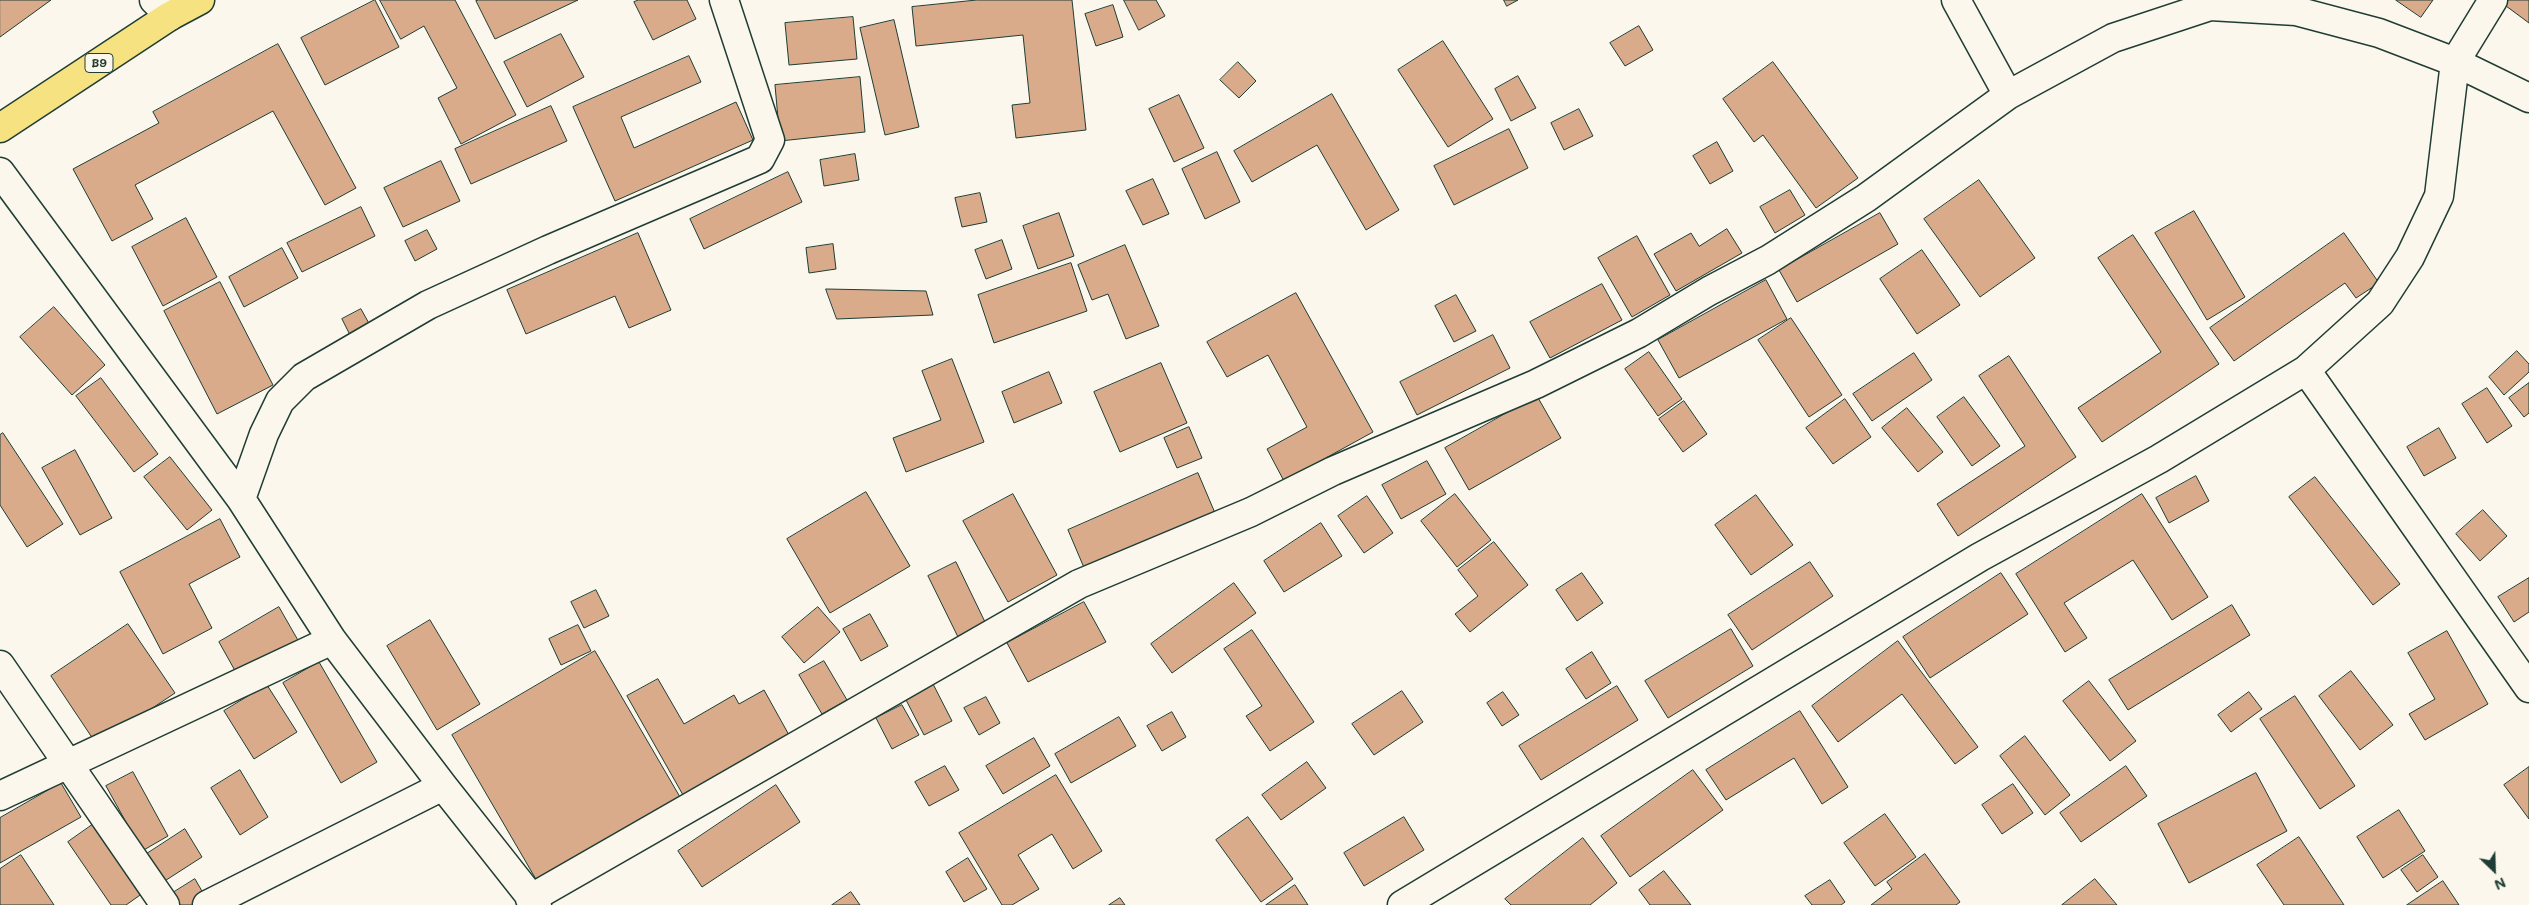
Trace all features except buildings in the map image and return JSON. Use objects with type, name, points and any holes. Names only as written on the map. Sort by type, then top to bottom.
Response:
[{"type":"highway","name":"B9","points":[[0,128],[162,8],[200,0]]},
{"type":"street","points":[[241,499],[264,434],[280,401],[304,377],[428,305],[548,250],[760,159],[770,140],[724,0]]},
{"type":"street","points":[[1956,0],[2008,95]]},
{"type":"street","points":[[1402,905],[1980,557],[2158,459],[2306,370],[2380,303],[2410,257],[2439,196],[2455,62],[2493,0]]},
{"type":"street","points":[[0,172],[241,499],[332,640],[534,902],[1080,584],[1251,512],[1333,471],[1536,384],[1639,333],[1708,291],[1768,260],[1858,203],[2008,95],[2113,38],[2210,6],[2296,11],[2379,33],[2455,62],[2529,98]]},
{"type":"street","points":[[2306,370],[2529,688]]},
{"type":"street","points":[[0,796],[332,640]]},
{"type":"street","points":[[0,665],[165,905]]},
{"type":"street","points":[[207,905],[443,786]]}]
